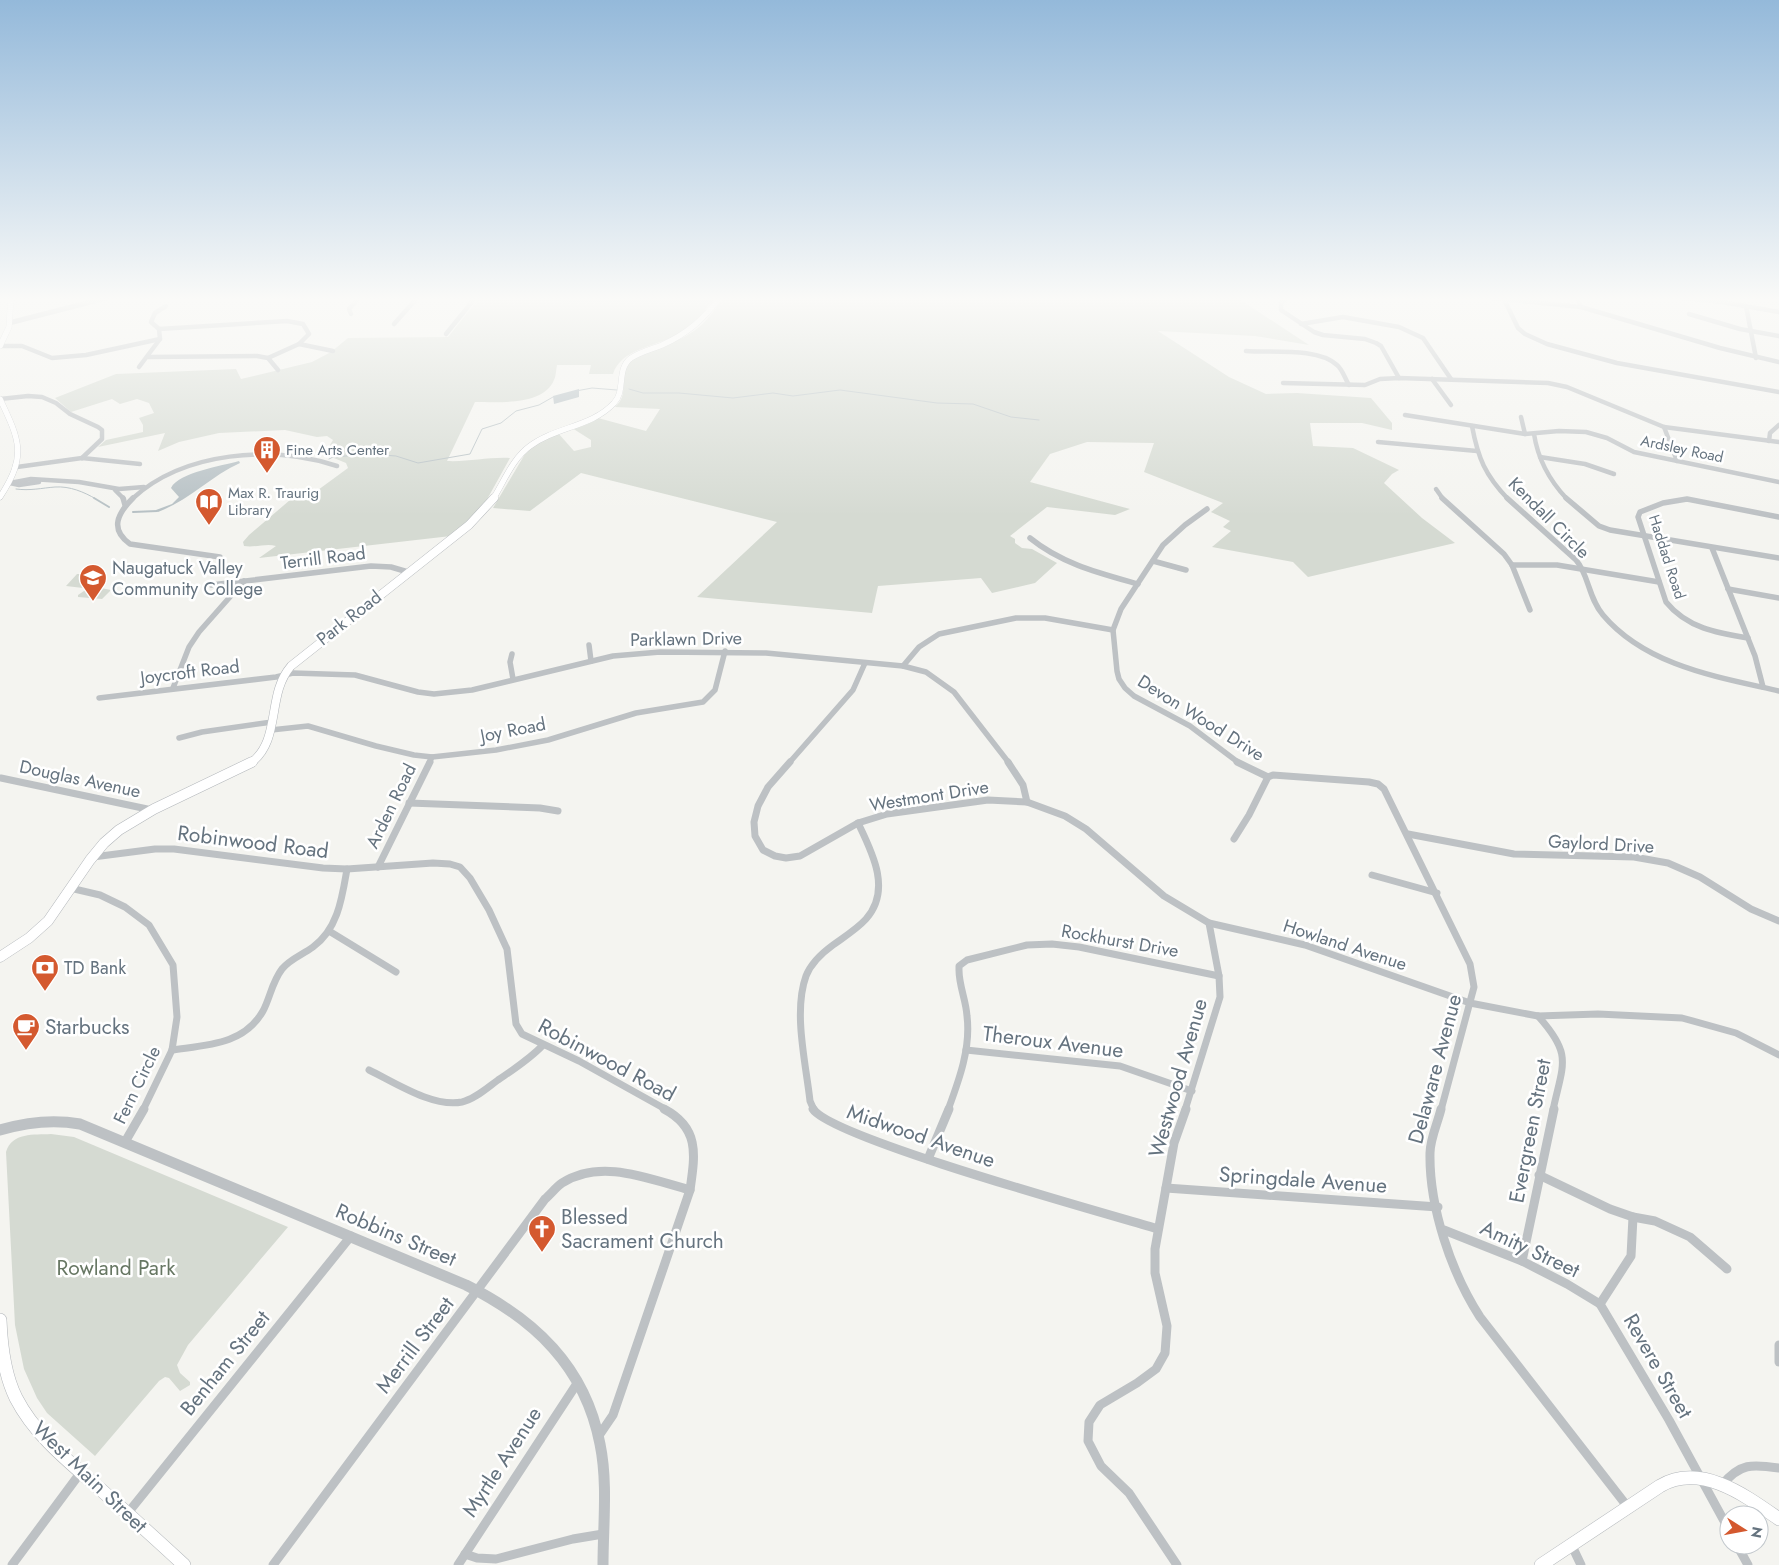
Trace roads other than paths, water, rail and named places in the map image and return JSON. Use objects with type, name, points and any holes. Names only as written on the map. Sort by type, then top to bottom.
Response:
[{"type":"main road","name":"Park Road","points":[[0,957],[20,945],[42,926],[91,857],[115,834],[153,810],[253,762],[267,748],[277,692],[284,675],[307,650],[452,539],[482,513],[494,497],[512,466],[526,449],[545,436],[595,417],[608,410],[617,401],[622,392],[623,370]]},
{"type":"main road","points":[[0,399],[18,439],[19,451],[17,467],[10,483],[0,497]]},
{"type":"main road","name":"West Main Street","points":[[0,1329],[12,1390],[22,1409],[43,1438],[184,1565]]},
{"type":"main road","points":[[1541,1565],[1572,1546],[1627,1506],[1669,1481],[1684,1478],[1701,1479],[1722,1485],[1752,1500],[1779,1519]]},
{"type":"street","points":[[1340,370],[1349,385]]},
{"type":"street","points":[[1395,370],[1399,378]]},
{"type":"street","points":[[1445,370],[1451,379]]},
{"type":"street","points":[[1656,370],[1779,392]]},
{"type":"street","points":[[1283,383],[1365,385],[1380,379],[1399,378],[1536,382],[1559,385],[1664,427],[1779,442]]},
{"type":"street","points":[[1432,379],[1451,404]]},
{"type":"street","points":[[0,399],[18,396],[43,397],[56,403],[70,414],[96,425],[102,430],[102,439],[82,458]]},
{"type":"street","name":"Ardsley Road","points":[[1405,415],[1525,434],[1559,431],[1586,432],[1607,438],[1634,452],[1779,482]]},
{"type":"street","points":[[1521,417],[1525,434]]},
{"type":"street","points":[[1769,441],[1770,433],[1779,425]]},
{"type":"street","name":"Kendall Circle","points":[[1472,426],[1477,451],[1485,472],[1497,486],[1579,563],[1589,593],[1599,610],[1620,631],[1636,644],[1654,654],[1701,672],[1779,690]]},
{"type":"street","points":[[1664,427],[1677,461]]},
{"type":"street","points":[[1534,434],[1549,480],[1599,526],[1644,537],[1779,558]]},
{"type":"street","points":[[1378,442],[1477,451]]},
{"type":"street","points":[[220,557],[130,544],[119,536],[116,527],[125,505],[150,485],[167,475],[191,466],[238,456],[272,456],[322,461],[337,466]]},
{"type":"street","points":[[1540,457],[1585,464],[1614,474]]},
{"type":"street","points":[[17,467],[82,458],[140,464]]},
{"type":"street","points":[[10,483],[19,484],[42,481],[79,482],[115,490],[137,489],[150,485]]},
{"type":"street","points":[[1436,488],[1439,496],[1504,554],[1512,565],[1530,610]]},
{"type":"street","points":[[115,490],[124,499],[125,505]]},
{"type":"street","name":"Haddad Road","points":[[1748,638],[1697,626],[1680,617],[1666,602],[1638,517],[1640,512],[1680,499],[1700,500],[1779,517]]},
{"type":"street","name":"Devon Wood Drive","points":[[1207,509],[1173,535],[1121,609],[1113,630],[1116,671],[1125,688],[1141,700],[1190,726],[1239,763],[1268,777]]},
{"type":"street","points":[[1030,538],[1042,549],[1067,562],[1138,584]]},
{"type":"street","points":[[1712,548],[1748,638],[1763,687]]},
{"type":"street","points":[[1153,561],[1186,570]]},
{"type":"street","points":[[1512,565],[1557,565],[1659,582]]},
{"type":"street","name":"Terrill Road","points":[[211,585],[371,566],[391,567],[408,572]]},
{"type":"street","points":[[173,688],[194,639],[244,581]]},
{"type":"street","points":[[1728,590],[1779,598]]},
{"type":"street","points":[[903,666],[919,648],[939,634],[1016,618],[1045,618],[1113,630]]},
{"type":"street","points":[[589,645],[591,661]]},
{"type":"street","name":"Parklawn Drive","points":[[284,675],[293,673],[355,675],[418,692],[434,694],[472,690],[591,661],[636,653],[725,651],[903,666],[926,672],[954,692],[1017,773],[1023,785],[1026,802]]},
{"type":"street","name":"Joy Road","points":[[272,726],[314,727],[414,756],[432,757],[524,745],[548,740],[636,713],[703,702],[715,690],[725,651]]},
{"type":"street","points":[[512,654],[510,662],[513,679]]},
{"type":"street","name":"Westmont Drive","points":[[865,663],[854,690],[768,787],[758,806],[754,822],[755,836],[763,850],[775,856],[786,858],[800,856],[858,823],[887,814],[988,800],[1026,802],[1065,816],[1086,829],[1164,896],[1209,924]]},
{"type":"street","name":"Joycroft Road","points":[[100,698],[284,675]]},
{"type":"street","points":[[179,738],[202,732],[272,726]]},
{"type":"street","name":"Arden Road","points":[[378,867],[432,757]]},
{"type":"street","name":"Delaware Avenue","points":[[1268,777],[1273,775],[1378,784],[1384,789],[1408,834],[1470,964],[1474,987],[1430,1151],[1430,1168],[1438,1207],[1455,1270],[1464,1292],[1480,1318],[1627,1506]]},
{"type":"street","points":[[1234,839],[1249,815],[1268,777]]},
{"type":"street","name":"Douglas Avenue","points":[[1,778],[153,810]]},
{"type":"street","points":[[409,803],[540,808],[558,811]]},
{"type":"street","name":"Midwood Avenue","points":[[858,823],[880,877],[879,893],[875,906],[867,918],[818,957],[806,974],[801,990],[803,1035],[810,1101],[814,1111],[825,1120],[853,1133],[928,1159],[1158,1229]]},
{"type":"street","name":"Gaylord Drive","points":[[1408,834],[1514,854],[1634,858],[1668,863],[1700,877],[1751,909],[1779,922]]},
{"type":"street","name":"Robinwood Road","points":[[91,857],[155,849],[174,849],[305,867],[347,869],[433,863],[450,864],[460,867],[470,878],[489,910],[507,950],[516,1024],[522,1034],[579,1061],[676,1115],[689,1130],[693,1144],[694,1162],[690,1190],[613,1415],[598,1437]]},
{"type":"street","points":[[172,1050],[226,1042],[241,1036],[255,1024],[264,1010],[279,972],[290,961],[318,943],[329,931],[336,919],[347,869]]},
{"type":"street","points":[[1372,875],[1437,893]]},
{"type":"street","name":"Fern Circle","points":[[70,888],[100,895],[125,907],[149,925],[173,965],[177,994],[177,1017],[172,1050],[153,1093],[125,1142]]},
{"type":"street","name":"Westwood Avenue","points":[[1177,1565],[1174,1558],[1128,1494],[1101,1466],[1088,1441],[1089,1422],[1100,1405],[1137,1384],[1156,1369],[1165,1353],[1167,1326],[1155,1273],[1155,1249],[1174,1143],[1192,1091],[1220,997],[1219,976],[1209,924]]},
{"type":"street","name":"Howland Avenue","points":[[1209,924],[1271,936],[1305,945],[1470,1003],[1538,1016],[1598,1014],[1682,1018],[1736,1033],[1779,1055]]},
{"type":"street","points":[[329,931],[396,972]]},
{"type":"street","name":"Rockhurst Drive","points":[[966,1050],[968,1025],[964,994],[957,975],[959,966],[967,960],[1027,945],[1052,944],[1079,946],[1219,976]]},
{"type":"street","name":"Evergreen Street","points":[[1522,1261],[1563,1064],[1564,1050],[1554,1033],[1538,1016]]},
{"type":"street","points":[[369,1070],[431,1099],[447,1103],[461,1102],[474,1096],[527,1060],[543,1045]]},
{"type":"street","points":[[928,1159],[953,1096],[966,1050]]},
{"type":"street","name":"Theroux Avenue","points":[[966,1050],[1120,1066],[1192,1091]]},
{"type":"street","name":"Robbins Street","points":[[0,1130],[37,1122],[80,1124],[478,1290],[504,1305],[528,1323],[562,1358],[579,1381],[593,1415],[602,1464],[603,1534],[601,1563]]},
{"type":"street","name":"Merrill Street","points":[[273,1565],[545,1199],[562,1183],[580,1173],[600,1170],[628,1173],[690,1190]]},
{"type":"street","points":[[1539,1175],[1610,1209],[1633,1217],[1655,1221],[1690,1237],[1727,1269]]},
{"type":"street","name":"Springdale Avenue","points":[[1166,1188],[1438,1207]]},
{"type":"street","name":"Revere Street","points":[[1633,1217],[1631,1256],[1600,1304],[1719,1512]]},
{"type":"street","name":"Amity Street","points":[[1444,1230],[1522,1261],[1567,1284],[1600,1304]]},
{"type":"street","name":"Benham Street","points":[[127,1514],[351,1236]]},
{"type":"street","points":[[1779,1345],[1779,1362]]},
{"type":"street","name":"Myrtle Avenue","points":[[458,1565],[579,1381]]},
{"type":"street","points":[[1722,1485],[1736,1470],[1748,1465],[1779,1468]]},
{"type":"street","points":[[12,1565],[81,1472]]},
{"type":"street","points":[[465,1554],[477,1558],[496,1559],[573,1539],[603,1534]]},
{"type":"street","points":[[1572,1546],[1581,1565]]},
{"type":"waterway","points":[[576,391],[592,388],[617,390]]},
{"type":"waterway","points":[[629,389],[643,393],[679,393],[733,398],[773,393],[793,396],[840,390],[937,403],[973,404],[1011,417],[1039,420]]},
{"type":"waterway","points":[[329,459],[333,457],[370,454],[396,456],[418,463],[470,454],[482,429],[501,423],[516,411],[539,405],[553,397]]},
{"type":"waterway","points":[[16,489],[66,487],[94,498]]},
{"type":"waterway","points":[[94,498],[109,507]]},
{"type":"waterway","points":[[133,512],[157,511]]},
{"type":"place","name":"Fine Arts Center","points":[[267,474]]},
{"type":"place","name":"Max R. Traurig Library","points":[[209,526]]},
{"type":"place","name":"Naugatuck Valley Community College","points":[[93,602]]},
{"type":"place","name":"TD Bank","points":[[45,992]]},
{"type":"place","name":"Starbucks","points":[[26,1051]]},
{"type":"place","name":"Blessed Sacrament Church","points":[[542,1253]]},
{"type":"park label","name":"Rowland Park","points":[[116,1268]]}]
